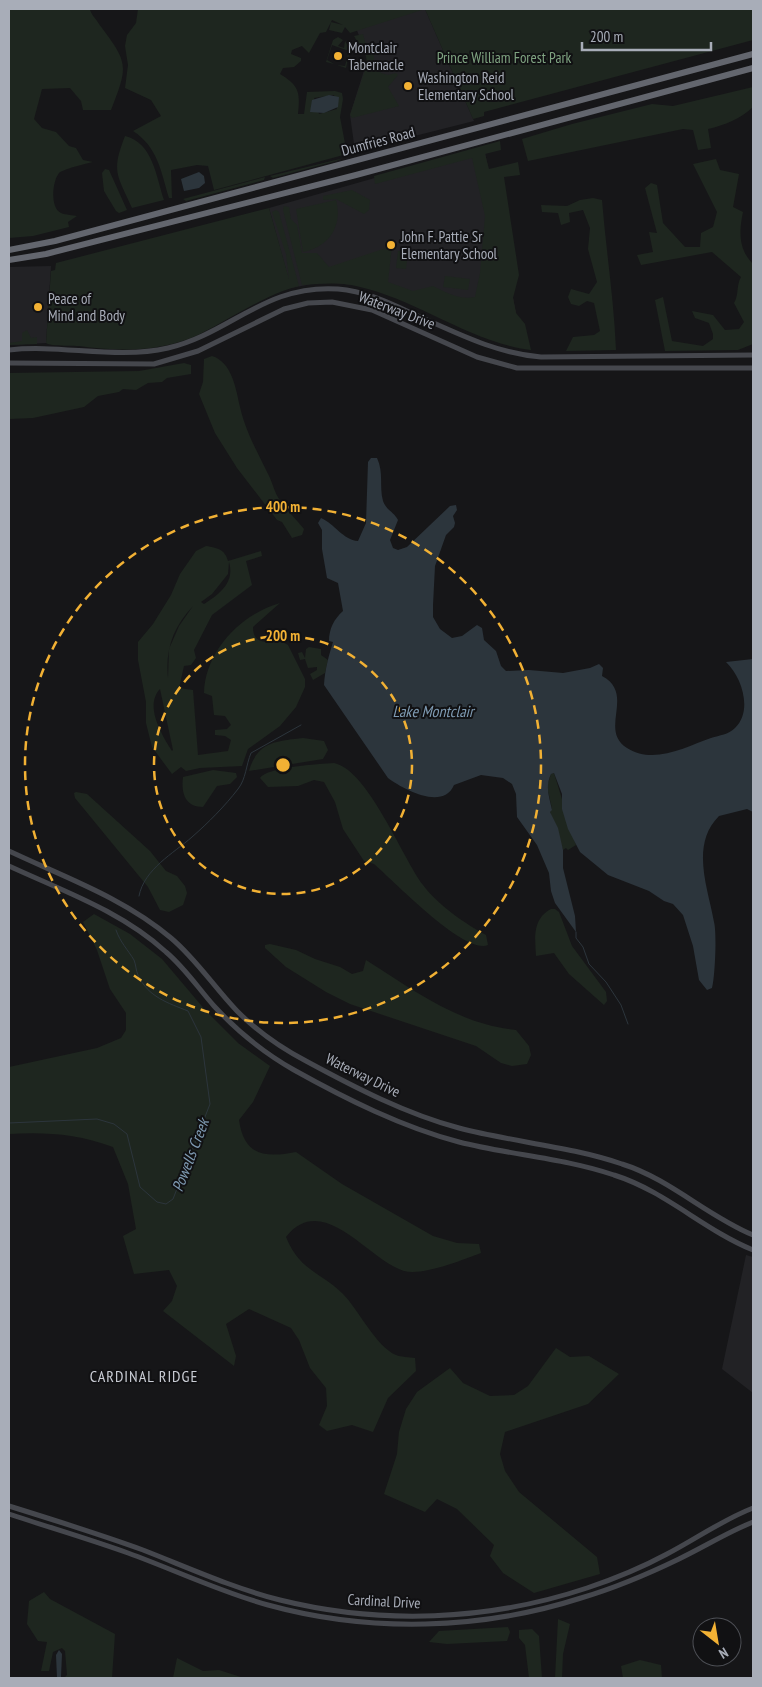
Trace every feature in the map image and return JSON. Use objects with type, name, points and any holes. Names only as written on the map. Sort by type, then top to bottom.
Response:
[{"type":"highway","name":"Dumfries Road","points":[[9,250],[55,241],[753,54]]},
{"type":"highway","name":"Dumfries Road","points":[[9,260],[46,254],[137,231],[753,68]]},
{"type":"highway","points":[[650,82],[653,94]]},
{"type":"highway","points":[[499,122],[503,134]]},
{"type":"main road","name":"Waterway Drive","points":[[9,350],[131,352],[168,348],[195,338],[279,296],[302,290],[325,289],[351,291],[374,297],[482,345],[514,354],[542,357],[753,355]]},
{"type":"main road","name":"Waterway Drive","points":[[9,363],[154,364],[198,352],[284,308],[308,303],[326,302],[350,304],[372,310],[477,357],[517,368],[753,368]]},
{"type":"main road","name":"Waterway Drive","points":[[9,851],[108,897],[142,916],[182,948],[251,1024],[275,1043],[306,1062],[397,1106],[442,1124],[594,1156],[629,1166],[674,1189],[728,1224],[753,1235]]},
{"type":"main road","name":"Waterway Drive","points":[[9,866],[102,909],[135,927],[172,958],[220,1012],[248,1039],[272,1057],[307,1077],[407,1125],[439,1136],[600,1171],[628,1180],[656,1194],[714,1232],[753,1250]]},
{"type":"main road","name":"Cardinal Drive","points":[[9,1506],[135,1547],[215,1579],[278,1600],[340,1612],[410,1616],[454,1615],[496,1610],[543,1601],[587,1588],[652,1561],[722,1522],[753,1508]]},
{"type":"main road","name":"Cardinal Drive","points":[[9,1514],[110,1547],[216,1588],[269,1606],[334,1619],[410,1624],[497,1618],[568,1602],[656,1570],[753,1522]]},
{"type":"shaded area","name":"Washington Reid Elementary School","points":[[425,9],[474,121],[355,151],[350,115],[368,58],[354,23]]},
{"type":"shaded area","name":"John F. Pattie Sr Elementary School","points":[[484,147],[522,344],[376,287],[322,282],[291,288],[269,208]]},
{"type":"shaded area","points":[[51,266],[46,343],[9,345],[9,267]]},
{"type":"shaded area","points":[[746,1255],[753,1257],[753,1393],[722,1369]]},
{"type":"green space","points":[[9,9],[90,9],[116,47],[123,64],[123,73],[111,110],[83,110],[81,101],[70,88],[42,89],[34,119],[42,128],[56,132],[69,146],[76,148],[83,160],[93,162],[64,170],[59,173],[55,182],[53,195],[57,210],[61,213],[77,216],[68,222],[69,227],[33,236],[9,238]]},
{"type":"green space","points":[[138,9],[425,9],[350,33],[345,27],[342,33],[329,30],[331,22],[326,32],[320,33],[309,53],[302,46],[292,50],[291,54],[301,58],[301,61],[294,67],[283,68],[280,74],[295,86],[299,101],[298,114],[304,114],[307,92],[335,91],[342,93],[340,117],[347,154],[214,190],[208,166],[197,165],[171,170],[172,198],[169,198],[161,170],[153,152],[141,137],[133,131],[161,116],[151,100],[125,88],[128,65],[125,46],[127,35],[136,23]],"holes":[[[334,95],[337,109],[319,114],[314,98]]]},
{"type":"green space","name":"Prince William Forest Park","points":[[425,9],[753,9],[753,40],[484,112],[484,116],[473,119]]},
{"type":"green space","points":[[363,34],[365,42],[374,56],[374,65],[381,73],[388,75],[396,73],[398,75],[388,87],[399,106],[352,118],[350,115],[367,64],[366,56],[354,36]]},
{"type":"green space","points":[[338,37],[343,40],[338,46],[344,48],[345,41],[350,49],[346,68],[337,65],[345,66],[349,51],[332,45],[327,60],[334,64],[326,62],[333,40]]},
{"type":"green space","points":[[753,87],[753,107],[732,121],[708,129],[711,148],[698,150],[693,130],[683,129],[528,161],[522,139],[652,104],[673,106]]},
{"type":"green space","points":[[125,136],[134,140],[148,153],[156,171],[164,200],[132,208],[120,180],[117,166]]},
{"type":"green space","points":[[500,141],[501,150],[485,154],[489,169],[518,162],[520,175],[504,177],[519,275],[513,298],[516,313],[525,324],[531,350],[508,345],[464,330],[400,300],[378,292],[342,284],[302,285],[283,210],[284,206],[289,207],[291,219],[297,225],[302,253],[317,253],[329,267],[392,246],[388,282],[413,291],[433,286],[458,297],[475,297],[480,273],[485,216],[472,158],[375,184],[374,176]]},
{"type":"green space","points":[[344,158],[273,178],[270,176]]},
{"type":"green space","points":[[716,159],[720,170],[739,174],[733,207],[743,212],[741,226],[742,246],[753,264],[753,344],[738,350],[665,351],[655,300],[663,297],[672,341],[703,346],[713,339],[709,323],[695,318],[692,311],[713,315],[725,330],[739,329],[744,322],[734,303],[741,277],[712,252],[641,265],[637,255],[653,252],[649,232],[657,233],[645,188],[651,183],[657,185],[663,223],[685,247],[700,247],[701,233],[713,227],[717,212],[693,164]]},
{"type":"green space","points":[[105,169],[109,170],[127,210],[119,213],[116,211],[104,191],[102,173]]},
{"type":"green space","points":[[265,177],[264,180],[186,201],[183,199]]},
{"type":"green space","points":[[352,190],[370,200],[369,210],[364,214],[336,199],[323,200],[323,196]]},
{"type":"green space","points":[[593,198],[602,200],[614,312],[616,350],[566,351],[573,337],[594,335],[600,331],[594,303],[587,301],[579,306],[571,304],[568,297],[571,289],[589,294],[597,282],[588,249],[590,228],[583,210],[569,213],[570,222],[561,225],[558,213],[542,212],[541,205],[567,206],[580,200]]},
{"type":"green space","points":[[336,200],[337,218],[332,234],[320,245],[303,252],[296,209]]},
{"type":"green space","points":[[269,208],[289,279],[286,254],[272,212],[276,210],[279,212],[299,286],[262,300],[200,334],[171,344],[125,350],[46,343],[51,271],[55,270],[56,263]]},
{"type":"green space","points":[[398,251],[408,252],[406,269],[396,268]]},
{"type":"green space","points":[[445,276],[470,279],[468,290],[443,287]]},
{"type":"green space","points":[[27,330],[31,338],[37,337],[37,344],[9,345],[9,343],[22,341],[22,333]]},
{"type":"green space","points":[[212,356],[219,359],[229,370],[253,444],[278,497],[304,529],[302,535],[292,538],[282,522],[277,520],[237,468],[215,433],[199,394],[203,382],[204,359]]},
{"type":"green space","points":[[184,363],[191,365],[191,374],[167,378],[162,382],[148,383],[136,390],[123,389],[119,392],[98,396],[84,407],[33,418],[9,419],[9,373],[139,371]]},
{"type":"green space","points":[[206,546],[217,548],[223,552],[228,561],[261,551],[262,556],[246,561],[252,585],[212,615],[194,650],[196,658],[191,665],[184,666],[179,688],[193,690],[198,755],[228,751],[231,740],[225,736],[215,735],[215,730],[227,729],[231,725],[225,716],[214,715],[212,696],[204,693],[206,678],[218,649],[239,625],[266,608],[280,603],[253,627],[254,634],[261,641],[288,645],[305,679],[305,687],[296,707],[280,726],[248,749],[242,766],[200,768],[186,771],[181,767],[172,774],[152,747],[146,723],[146,702],[138,660],[138,642],[153,624],[171,595],[180,574],[196,551]],"holes":[[[229,562],[230,576],[225,587],[204,604],[201,602],[212,594],[228,574]],[[193,606],[179,626],[169,648],[180,622]],[[169,651],[168,678],[168,658]],[[160,689],[172,751],[156,720],[154,712],[156,696]]]},
{"type":"green space","points":[[309,647],[321,649],[321,655],[328,660],[325,673],[313,680],[310,674],[317,670],[317,667],[308,668],[305,659],[300,660],[298,653],[302,652],[305,658],[306,649]]},
{"type":"green space","points":[[303,738],[324,741],[328,750],[323,759],[249,771],[257,754],[262,749],[276,742]]},
{"type":"green space","points":[[334,763],[347,769],[372,797],[423,885],[436,900],[452,913],[486,935],[488,945],[477,945],[446,928],[374,864],[364,861],[343,829],[335,802],[324,782],[314,780],[298,786],[268,787],[260,778],[272,771],[306,765]]},
{"type":"green space","points":[[213,770],[236,773],[237,777],[230,784],[217,786],[203,807],[192,805],[184,794],[183,777]]},
{"type":"green space","points":[[554,773],[576,845],[568,850],[566,848],[563,850],[550,812],[552,809],[547,786],[551,774]]},
{"type":"green space","points":[[74,793],[87,794],[150,851],[166,871],[177,876],[185,886],[187,893],[183,905],[169,912],[160,910],[148,887],[75,798]]},
{"type":"green space","points":[[551,909],[559,912],[572,946],[606,992],[607,1001],[604,1005],[569,974],[554,953],[536,956],[536,930],[540,918]]},
{"type":"green space","points":[[94,914],[130,934],[162,959],[206,1011],[238,1043],[270,1066],[253,1102],[239,1120],[242,1132],[251,1148],[258,1152],[275,1155],[296,1152],[342,1184],[433,1236],[457,1243],[479,1244],[481,1253],[432,1269],[412,1272],[390,1265],[346,1233],[330,1224],[315,1221],[300,1225],[286,1237],[297,1257],[304,1264],[348,1299],[381,1344],[396,1355],[415,1358],[416,1371],[388,1398],[373,1432],[352,1425],[327,1431],[319,1425],[327,1406],[326,1388],[310,1368],[299,1340],[291,1328],[249,1309],[226,1324],[236,1356],[234,1366],[163,1311],[172,1301],[177,1286],[169,1270],[134,1274],[123,1236],[136,1229],[128,1184],[113,1147],[87,1139],[62,1135],[36,1133],[9,1134],[9,1067],[97,1048],[121,1038],[126,1030],[126,1013],[110,989],[97,950],[83,922]]},
{"type":"green space","points":[[270,944],[296,950],[315,959],[340,967],[352,974],[363,971],[366,960],[419,994],[455,1013],[474,1021],[516,1030],[529,1046],[531,1055],[527,1064],[512,1066],[501,1063],[476,1046],[350,1004],[326,992],[286,967],[265,948],[265,945]]},
{"type":"green space","points":[[556,1348],[570,1357],[589,1356],[619,1374],[588,1404],[505,1432],[500,1454],[505,1471],[519,1492],[597,1557],[600,1574],[534,1593],[503,1573],[490,1556],[494,1545],[457,1509],[437,1499],[425,1512],[384,1494],[397,1454],[399,1432],[406,1409],[417,1392],[450,1368],[463,1383],[490,1396],[514,1395],[528,1386]]},
{"type":"green space","points":[[44,1592],[50,1599],[115,1634],[112,1678],[64,1678],[67,1675],[65,1651],[62,1648],[53,1652],[49,1671],[41,1671],[47,1642],[38,1641],[27,1624],[29,1601]]},
{"type":"green space","points":[[558,1619],[570,1624],[563,1654],[562,1678],[555,1678]]},
{"type":"green space","points":[[508,1627],[510,1632],[507,1641],[447,1644],[429,1642],[439,1631]]},
{"type":"green space","points":[[532,1629],[539,1636],[542,1678],[529,1678],[525,1645],[519,1638],[519,1630]]},
{"type":"green space","points":[[177,1658],[203,1671],[219,1670],[244,1678],[173,1678]]},
{"type":"green space","points":[[640,1660],[661,1665],[662,1678],[623,1678],[621,1666]]},
{"type":"water","points":[[329,95],[339,97],[338,107],[324,113],[310,112],[312,100]]},
{"type":"water","points":[[199,172],[204,176],[205,183],[199,188],[184,191],[181,179]]},
{"type":"water","name":"Lake Montclair","points":[[371,458],[377,458],[379,464],[383,501],[398,520],[390,540],[393,548],[398,550],[407,547],[450,506],[456,505],[457,510],[453,516],[454,527],[446,535],[435,566],[433,617],[440,629],[452,638],[462,636],[477,625],[482,628],[484,640],[496,651],[501,666],[506,671],[529,670],[563,673],[590,668],[599,664],[603,668],[602,676],[612,684],[616,692],[616,732],[619,740],[627,748],[637,753],[659,755],[680,750],[727,733],[735,728],[743,713],[743,694],[737,676],[726,662],[753,659],[753,812],[747,809],[719,816],[710,827],[703,853],[705,881],[715,928],[712,988],[707,990],[699,980],[693,946],[683,915],[673,904],[664,901],[649,891],[608,875],[580,852],[568,829],[562,809],[562,794],[554,773],[551,774],[548,783],[552,810],[550,812],[558,828],[563,850],[563,868],[575,916],[576,932],[555,903],[551,891],[549,873],[537,845],[517,817],[516,794],[512,784],[503,778],[481,775],[454,785],[449,793],[432,797],[403,787],[388,778],[324,685],[326,668],[333,642],[329,641],[331,628],[343,611],[338,583],[327,578],[322,549],[322,530],[318,523],[321,518],[343,535],[358,541],[366,523],[368,462]]},
{"type":"water","points":[[59,1650],[62,1654],[61,1677],[57,1678],[56,1655]]},
{"type":"waterway","name":"Powells Creek","points":[[139,896],[142,886],[153,870],[204,826],[238,789],[243,781],[251,753],[301,725]]},
{"type":"waterway","name":"Powells Creek","points":[[9,1123],[97,1119],[114,1124],[127,1134],[140,1187],[157,1202],[166,1204],[173,1199],[210,1104],[201,1037],[188,1011],[159,998],[142,983],[134,960],[116,930]]},
{"type":"waterway","points":[[576,932],[576,938],[583,947],[589,964],[606,982],[621,1005],[628,1024]]},
{"type":"place","name":"Montclair Tabernacle","points":[[338,56]]},
{"type":"place","name":"Washington Reid Elementary School","points":[[408,86]]},
{"type":"place","name":"John F. Pattie Sr Elementary School","points":[[391,245]]},
{"type":"place","name":"Peace of Mind and Body","points":[[38,307]]},
{"type":"district","name":"CARDINAL RIDGE","points":[[144,1376]]}]
